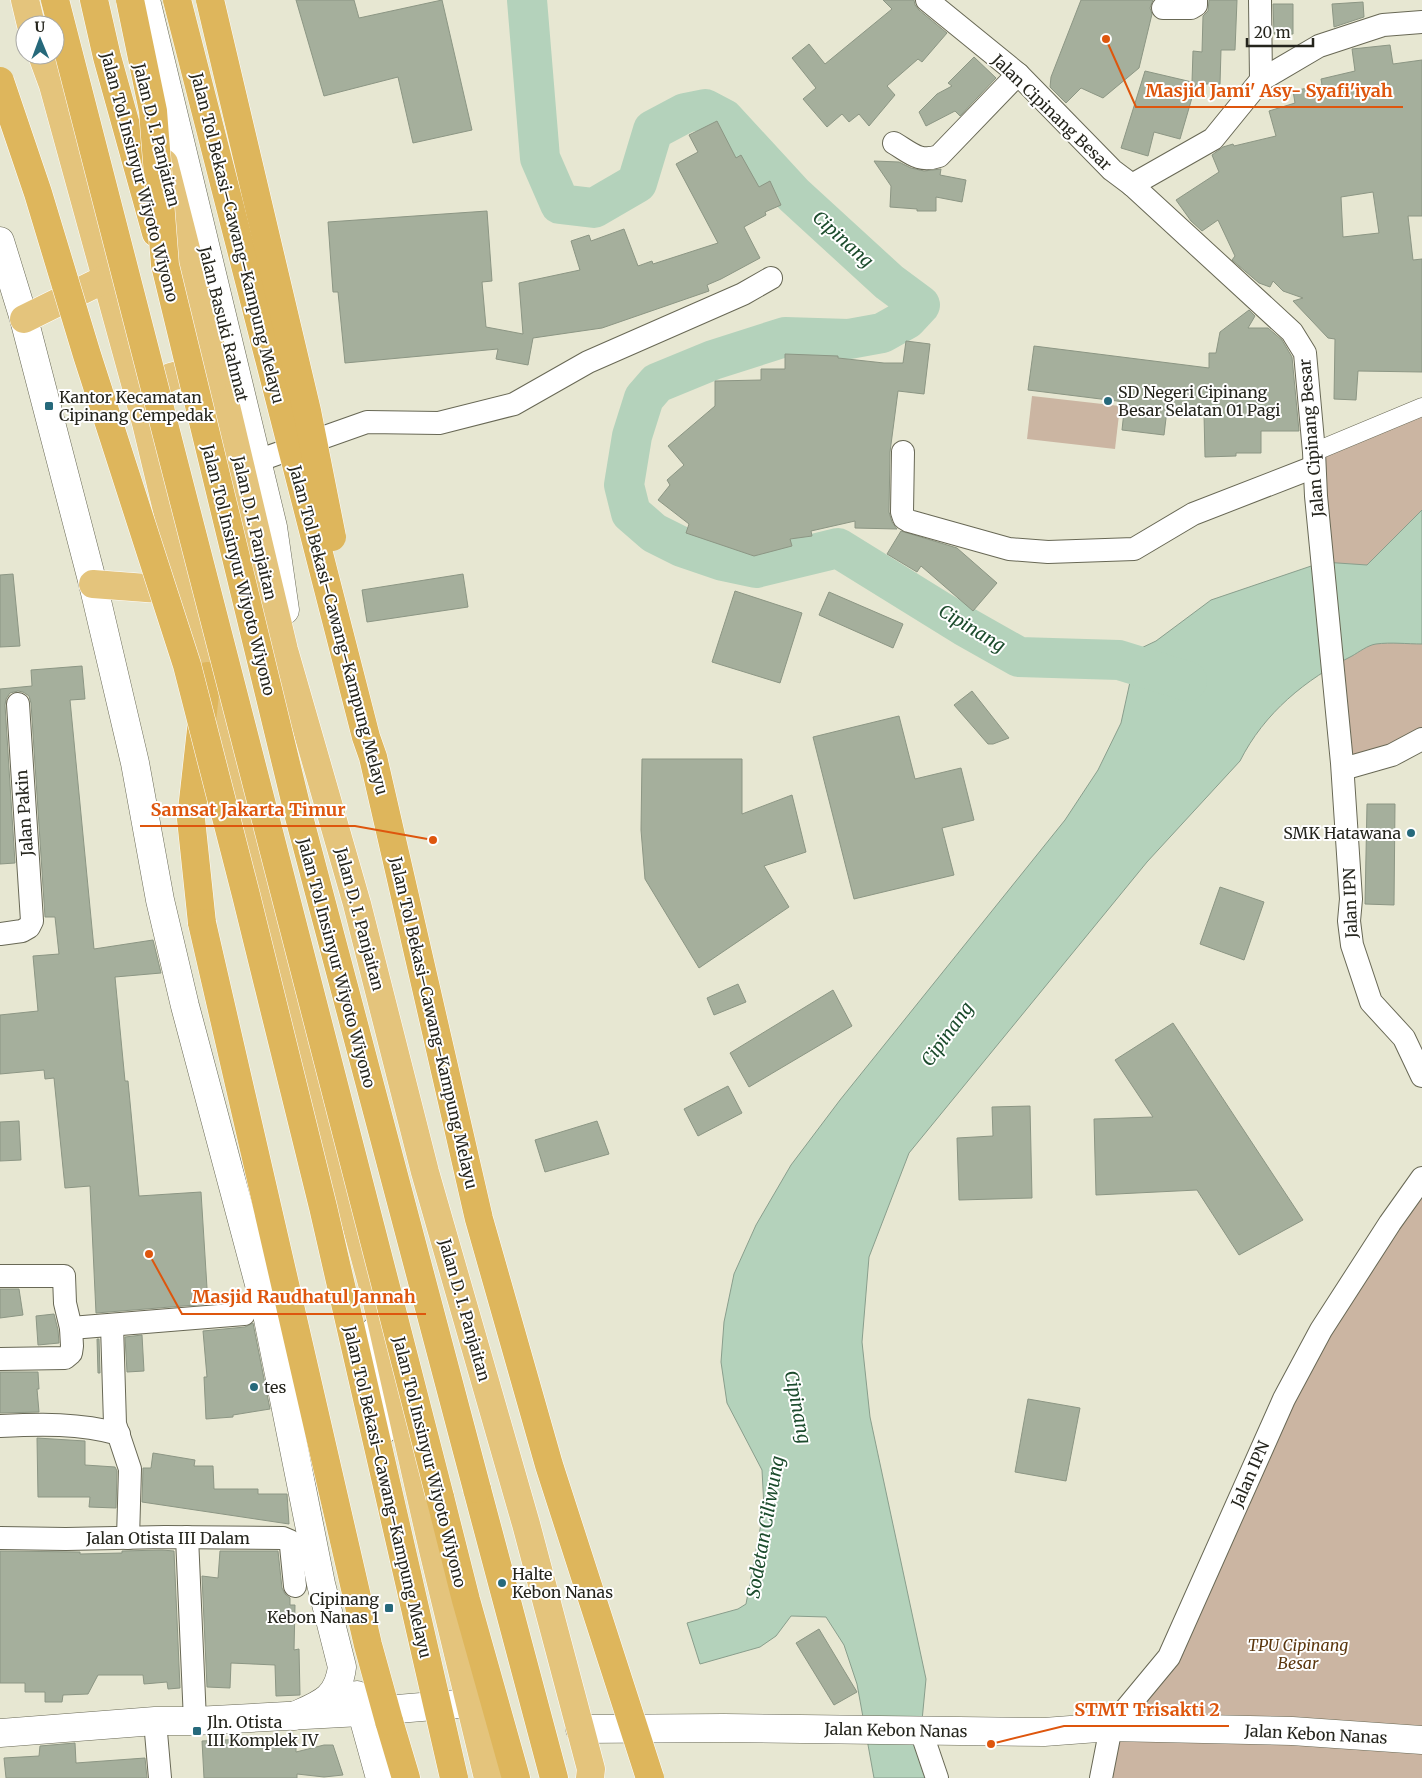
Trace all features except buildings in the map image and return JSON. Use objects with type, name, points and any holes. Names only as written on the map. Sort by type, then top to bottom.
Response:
[{"type":"highway","points":[[25,0],[29,15]]},
{"type":"highway","points":[[43,0],[46,15]]},
{"type":"highway","name":"Jalan Tol Insinyur Wiyoto Wiyono","points":[[55,0],[71,69],[466,1600],[513,1772]]},
{"type":"highway","name":"Jalan Tol Insinyur Wiyoto Wiyono","points":[[94,0],[107,57],[165,265],[298,814],[554,1778]]},
{"type":"highway","name":"Jalan D. I. Panjaitan","points":[[122,0],[225,402],[284,650],[357,904],[425,1172],[526,1524],[592,1775]]},
{"type":"highway","points":[[130,0],[153,111],[165,265]]},
{"type":"highway","name":"Jalan Tol Bekasi–Cawang–Kampung Melayu","points":[[177,0],[361,718],[374,757],[479,1218],[549,1465],[650,1778]]},
{"type":"highway","points":[[210,0],[307,411],[372,736],[374,757]]},
{"type":"highway","points":[[46,65],[53,85],[146,423],[207,676],[377,1303],[433,1550],[458,1704],[488,1778]]},
{"type":"highway","points":[[51,65],[53,85]]},
{"type":"highway","name":"Jalan Tol Bekasi–Cawang–Kampung Melayu","points":[[0,81],[38,194],[87,355],[187,665],[323,1207],[454,1778]]},
{"type":"highway","points":[[24,319],[106,279]]},
{"type":"highway","points":[[146,423],[146,408],[151,393],[162,381],[171,376],[192,374],[202,377],[220,391],[225,402]]},
{"type":"highway","points":[[93,584],[187,591]]},
{"type":"highway","points":[[207,676],[191,819],[202,923],[368,1644],[406,1778]]},
{"type":"street","name":"Jalan Basuki Rahmat","points":[[146,0],[273,528],[289,634],[284,650]]},
{"type":"street","name":"Jalan Cipinang Besar","points":[[927,0],[1018,74],[1112,170],[1132,185],[1292,332],[1305,353],[1316,496],[1343,766]]},
{"type":"street","points":[[1163,8],[1191,8],[1196,5],[1196,0]]},
{"type":"street","points":[[1260,0],[1262,80]]},
{"type":"street","points":[[1132,185],[1213,139],[1262,80],[1319,46],[1383,25],[1422,22]]},
{"type":"street","points":[[894,143],[920,159],[929,160],[939,156],[1018,74]]},
{"type":"street","points":[[0,242],[24,319],[93,584],[135,763],[160,900],[185,1006],[267,1314],[321,1584],[342,1667],[340,1681],[331,1696],[314,1708],[294,1716]]},
{"type":"street","points":[[257,460],[366,422],[439,423],[514,404],[588,362],[742,294],[772,278]]},
{"type":"street","points":[[903,452],[902,512],[904,518],[909,521],[1009,548],[1048,552],[1134,549],[1198,512],[1422,407]]},
{"type":"street","name":"Jalan Pakin","points":[[0,934],[22,931],[29,927],[32,921],[18,704]]},
{"type":"street","points":[[1343,766],[1392,755],[1422,739]]},
{"type":"street","name":"Jalan IPN","points":[[1343,766],[1351,899],[1349,921],[1352,944],[1371,1002],[1404,1038],[1422,1076]]},
{"type":"street","name":"Jalan IPN","points":[[1101,1778],[1106,1744],[1111,1727],[1169,1657],[1284,1399],[1321,1330],[1390,1223],[1422,1178]]},
{"type":"street","points":[[0,1276],[64,1276],[65,1303],[71,1328],[72,1346],[71,1353],[65,1358],[0,1359]]},
{"type":"street","points":[[71,1328],[244,1314]]},
{"type":"street","points":[[112,1325],[115,1424],[130,1469],[128,1538]]},
{"type":"street","points":[[0,1426],[70,1425],[119,1434]]},
{"type":"street","points":[[187,1537],[195,1721]]},
{"type":"street","name":"Jalan Otista III Dalam","points":[[0,1538],[283,1538],[290,1542],[295,1586]]},
{"type":"street","points":[[342,1667],[352,1674],[380,1778]]},
{"type":"street","points":[[0,1733],[155,1721],[294,1716],[458,1704],[461,1778]]},
{"type":"street","points":[[155,1721],[160,1778]]},
{"type":"street","name":"Jalan Kebon Nanas","points":[[580,1729],[826,1729],[1044,1732],[1111,1727],[1292,1731],[1422,1740]]},
{"type":"street","points":[[917,1731],[937,1778]]},
{"type":"green space","points":[[1032,396],[1120,406],[1115,449],[1027,439]]},
{"type":"green space","points":[[1422,407],[1422,739],[1343,769],[1314,452]]},
{"type":"green space","name":"TPU Cipinang Besar","points":[[1422,1180],[1422,1778],[1110,1778],[1111,1759],[1321,1330]]},
{"type":"water","name":"Sodetan Ciliwung","points":[[1422,510],[1422,644],[1382,643],[1367,647],[1318,675],[1288,699],[1261,728],[1240,761],[1147,862],[909,1153],[869,1257],[862,1342],[870,1417],[926,1679],[921,1731],[937,1778],[874,1778],[857,1684],[844,1645],[826,1617],[791,1616],[776,1636],[760,1647],[700,1664],[687,1623],[738,1609],[746,1604],[764,1508],[762,1470],[727,1403],[721,1362],[724,1322],[734,1274],[756,1225],[791,1165],[840,1100],[1065,820],[1098,770],[1121,723],[1137,650],[1156,641],[1211,600],[1323,562],[1367,565]]},
{"type":"waterway","name":"Cipinang","points":[[527,0],[540,158],[560,204],[594,208],[637,183],[653,130],[685,113],[705,109],[724,119],[794,195],[889,282],[920,305],[907,319],[882,333],[849,339],[785,337],[713,360],[657,383],[644,398],[632,436],[624,485],[631,513],[654,533],[682,547],[723,561],[756,568],[838,548],[964,626],[1019,657],[1119,660],[1187,681]]},
{"type":"place","name":"Masjid Jami' Asy- Syafi'iyah","points":[[1106,39]]},
{"type":"place","name":"SD Negeri Cipinang Besar Selatan 01 Pagi","points":[[1108,401]]},
{"type":"place","name":"Kantor Kecamatan Cipinang Cempedak","points":[[49,406]]},
{"type":"place","name":"SMK Hatawana","points":[[1411,833]]},
{"type":"place","name":"Samsat Jakarta Timur","points":[[433,840]]},
{"type":"place","name":"Masjid Raudhatul Jannah","points":[[149,1254]]},
{"type":"place","name":"tes","points":[[254,1387]]},
{"type":"place","name":"Halte Kebon Nanas","points":[[502,1583]]},
{"type":"place","name":"Cipinang Kebon Nanas 1","points":[[389,1608]]},
{"type":"place","name":"Jln. Otista III Komplek IV","points":[[197,1731]]},
{"type":"place","name":"STMT Trisakti 2","points":[[991,1744]]}]
